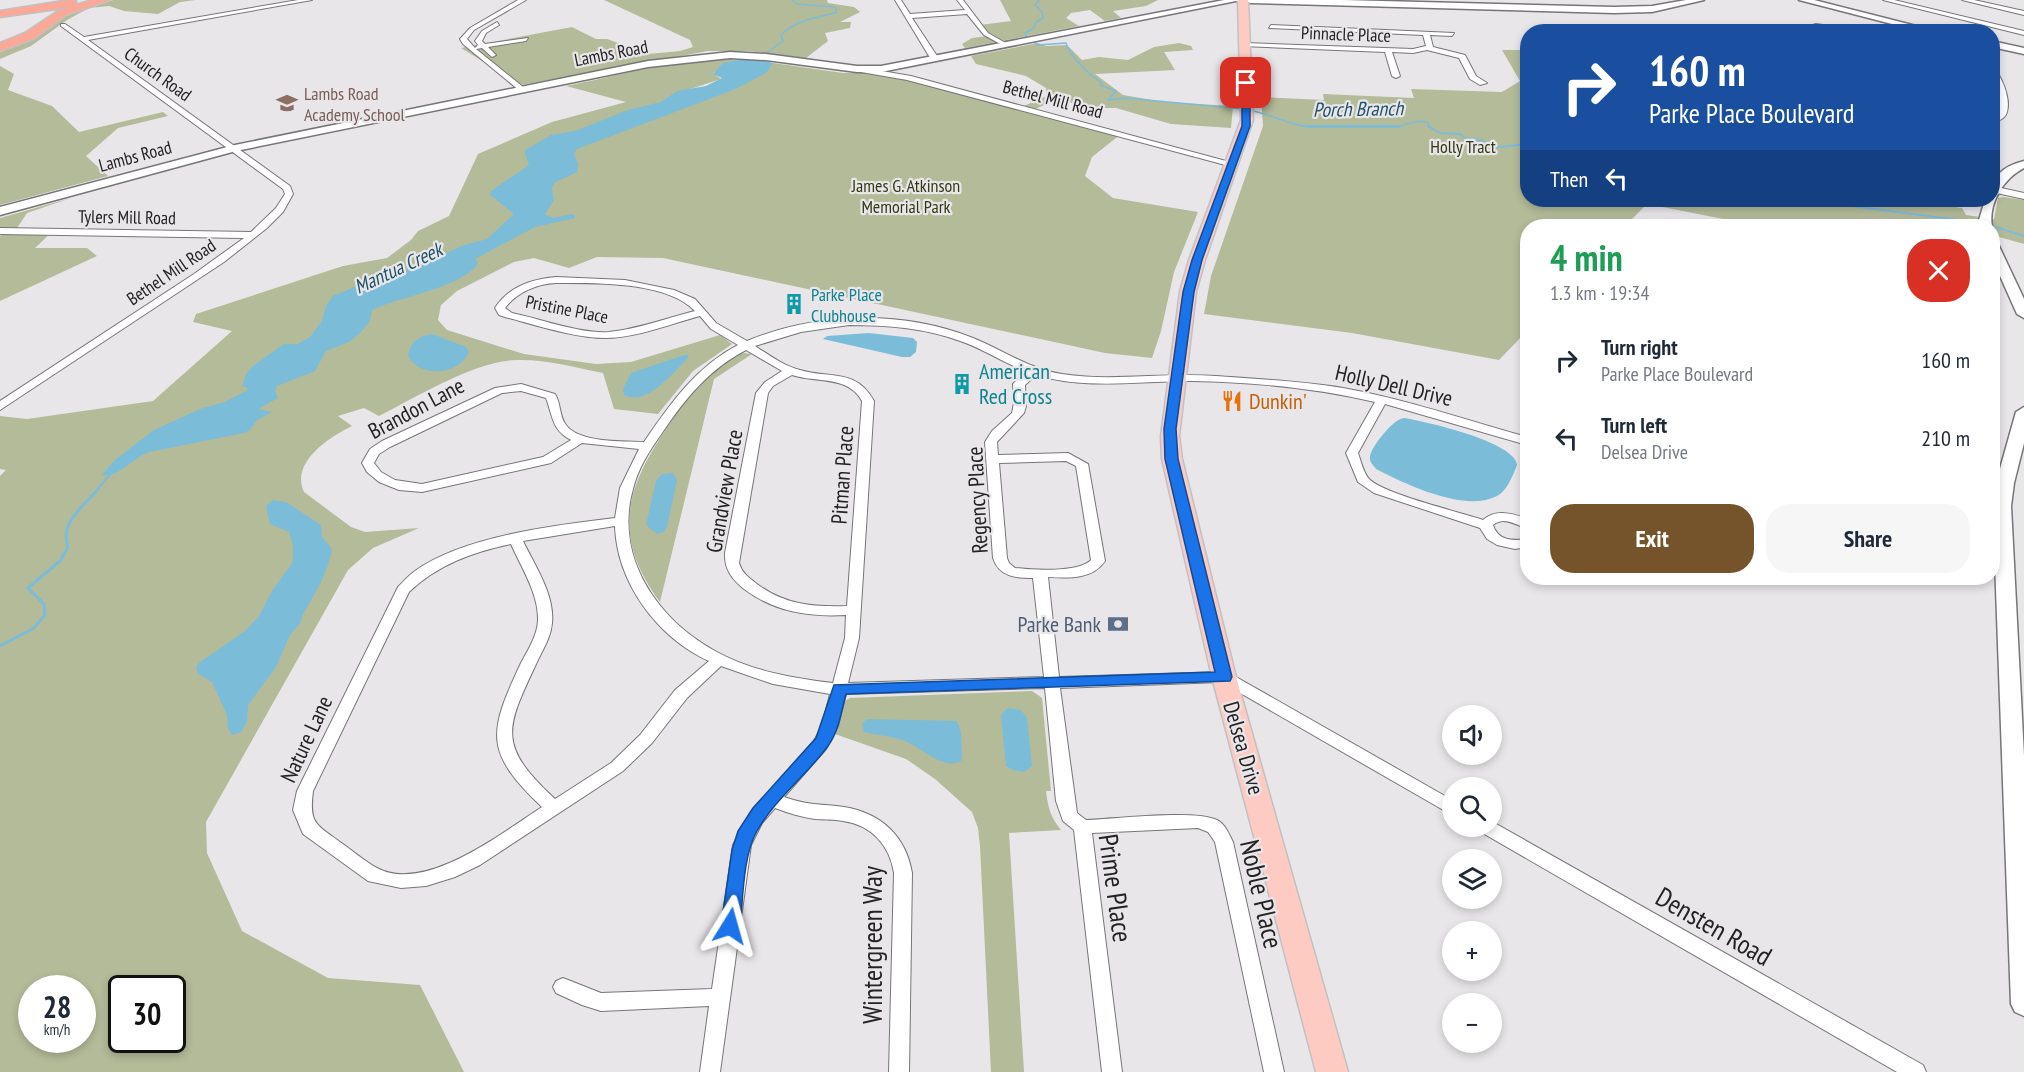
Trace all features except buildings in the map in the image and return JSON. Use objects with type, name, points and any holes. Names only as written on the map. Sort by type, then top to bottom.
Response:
[{"type":"highway","points":[[0,4],[17,0]]},
{"type":"highway","points":[[0,4],[24,0]]},
{"type":"highway","points":[[0,14],[87,0]]},
{"type":"highway","points":[[0,45],[29,36],[67,10],[104,0]]},
{"type":"highway","points":[[0,20],[22,21],[28,26],[20,34],[0,45]]},
{"type":"main road","name":"Lambs Road","points":[[0,211],[235,148],[648,64],[714,56],[760,56],[864,70],[890,68],[1237,0]]},
{"type":"main road","name":"Delsea Drive","points":[[1243,0],[1247,120],[1197,260],[1188,292],[1170,429],[1172,459],[1224,677],[1332,1072]]},
{"type":"main road","points":[[1250,0],[1438,3],[1632,10],[1700,0]]},
{"type":"main road","points":[[1803,0],[1903,24]]},
{"type":"main road","points":[[2000,46],[2024,51]]},
{"type":"main road","points":[[2000,179],[2003,175],[2024,164]]},
{"type":"main road","points":[[2000,262],[2024,314]]},
{"type":"main road","points":[[2000,477],[2024,412]]},
{"type":"main road","points":[[2000,494],[2002,506],[2000,539]]},
{"type":"main road","points":[[1999,585],[2024,1004]]},
{"type":"street","points":[[84,39],[309,0]]},
{"type":"street","points":[[523,0],[467,30],[463,39],[470,48],[525,88]]},
{"type":"street","points":[[525,88],[478,41],[486,30],[525,9],[532,0]]},
{"type":"street","points":[[898,0],[935,58]]},
{"type":"street","points":[[960,0],[986,34],[1006,45]]},
{"type":"street","points":[[1886,0],[1986,24]]},
{"type":"street","points":[[1965,0],[2024,13]]},
{"type":"street","points":[[1981,3],[1990,0]]},
{"type":"street","points":[[909,16],[969,12]]},
{"type":"street","name":"Church Road","points":[[63,25],[235,148]]},
{"type":"street","points":[[1271,27],[1452,34]]},
{"type":"street","points":[[2000,27],[2024,33]]},
{"type":"street","points":[[1326,29],[1330,48]]},
{"type":"street","points":[[467,30],[486,30]]},
{"type":"street","points":[[1426,33],[1429,48],[1462,57],[1473,78],[1483,83]]},
{"type":"street","points":[[470,48],[526,39]]},
{"type":"street","name":"Pinnacle Place","points":[[1245,45],[1388,51],[1415,51],[1429,48]]},
{"type":"street","points":[[1388,51],[1396,76]]},
{"type":"street","name":"Bethel Mill Road","points":[[864,70],[948,89],[1233,164]]},
{"type":"street","points":[[2000,92],[2003,107],[2000,115]]},
{"type":"street","name":"Bethel Mill Road","points":[[0,406],[206,269],[253,235],[278,212],[289,194],[287,188],[235,148]]},
{"type":"street","points":[[2000,192],[2024,196]]},
{"type":"street","name":"Tylers Mill Road","points":[[0,231],[253,235]]},
{"type":"street","name":"Pristine Place","points":[[702,312],[629,332],[599,335],[506,314],[500,308],[507,299],[531,285],[551,281],[655,288],[679,295],[696,305],[702,312],[714,327],[746,345]]},
{"type":"street","name":"Holly Dell Drive","points":[[1224,677],[839,689],[779,680],[719,660],[681,637],[647,600],[627,560],[623,540],[622,521],[627,484],[647,446],[697,378],[721,359],[746,345],[779,334],[854,322],[891,323],[955,335],[1033,371],[1064,378],[1092,380],[1212,379],[1335,391],[1382,400],[1520,439]]},
{"type":"street","name":"Pitman Place","points":[[710,1072],[741,850],[750,826],[825,738],[852,643],[867,400],[863,391],[849,383],[835,378],[806,376],[790,371],[746,345]]},
{"type":"street","name":"Grandview Place","points":[[790,371],[768,384],[762,393],[732,553],[732,568],[759,595],[780,605],[816,611],[854,610]]},
{"type":"street","name":"Regency Place","points":[[1033,371],[1019,384],[1018,414],[992,439],[992,459],[1001,564],[1005,569],[1013,572],[1040,573]]},
{"type":"street","name":"Brandon Lane","points":[[513,387],[526,387],[549,394],[554,400],[559,425],[568,434],[580,439],[565,451],[547,460],[422,488],[407,489],[396,485],[372,471],[368,463],[374,452],[386,444],[490,393],[513,387]]},
{"type":"street","points":[[1382,400],[1352,453],[1358,475],[1368,484],[1387,494],[1486,525]]},
{"type":"street","points":[[580,439],[647,446]]},
{"type":"street","points":[[992,459],[1068,457],[1082,464],[1098,561],[1094,567],[1086,571],[1040,573],[1051,682]]},
{"type":"street","points":[[1486,525],[1489,521],[1499,517],[1520,520]]},
{"type":"street","name":"Nature Lane","points":[[622,521],[566,528],[440,560],[419,573],[405,586],[309,782],[302,802],[302,814],[307,826],[318,837],[369,873],[386,879],[409,881],[434,877],[462,867],[629,756],[650,734],[681,694],[719,660]]},
{"type":"street","points":[[1486,525],[1489,533],[1499,540],[1520,544]]},
{"type":"street","points":[[516,540],[542,602],[545,622],[540,639],[506,714],[503,741],[514,768],[554,808]]},
{"type":"street","points":[[1224,677],[1442,802]]},
{"type":"street","name":"Prime Place","points":[[1051,682],[1066,809],[1074,822],[1082,827],[1112,1072]]},
{"type":"street","name":"Wintergreen Way","points":[[772,799],[800,810],[846,814],[861,818],[883,832],[897,850],[903,873],[899,1072]]},
{"type":"street","name":"Noble Place","points":[[1082,827],[1197,820],[1208,822],[1218,829],[1224,842],[1274,1072]]},
{"type":"street","name":"Densten Road","points":[[1502,836],[1916,1072]]},
{"type":"street","points":[[563,987],[601,1002],[720,998]]},
{"type":"green space","points":[[114,0],[196,0],[180,2],[158,14],[124,11],[109,6],[89,8],[67,20],[31,46],[0,59],[0,49],[21,43],[52,27],[67,13],[95,3]]},
{"type":"green space","points":[[604,0],[827,0],[828,3],[854,7],[860,12],[840,22],[851,22],[850,28],[825,33],[828,41],[806,58],[748,51],[708,51],[521,85],[461,48],[572,27],[596,39],[607,39],[648,54],[680,51],[693,47],[690,40]]},
{"type":"green space","points":[[1000,0],[1158,0],[1146,6],[1113,11],[1121,18],[1105,21],[1090,10],[1071,13],[1066,18],[1079,26],[965,48],[962,44],[972,38],[989,36],[980,25],[1011,21]]},
{"type":"green space","name":"James G. Atkinson Memorial Park","points":[[1038,43],[1046,46],[1067,45],[1082,60],[1099,57],[1128,60],[1154,47],[1179,43],[1191,46],[1193,50],[1164,52],[1175,70],[1095,74],[1123,95],[1164,102],[1233,106],[1231,128],[1171,124],[1116,108],[1080,108],[1068,101],[1053,101],[1031,111],[1121,134],[1092,157],[1085,176],[1113,198],[1198,212],[1174,272],[1161,331],[1152,358],[1105,353],[663,258],[597,257],[569,268],[534,258],[514,262],[457,291],[441,305],[438,320],[447,330],[524,354],[596,364],[631,362],[720,335],[732,344],[693,371],[658,414],[614,409],[603,373],[538,361],[500,362],[482,366],[446,381],[379,416],[364,408],[338,416],[352,426],[323,444],[307,461],[302,471],[301,481],[304,492],[351,527],[365,532],[419,528],[373,548],[348,570],[206,822],[207,853],[242,931],[328,978],[420,985],[464,1072],[0,1072],[0,476],[6,470],[0,469],[0,416],[27,419],[153,401],[232,331],[193,322],[196,314],[343,266],[387,258],[411,240],[418,231],[449,216],[478,154],[552,122],[626,102],[566,86],[652,67],[696,61],[739,60],[713,73],[721,79],[675,94],[733,90],[773,63],[843,73],[873,73],[1019,108],[1047,96],[1046,88],[1026,76],[976,64],[971,56]]},
{"type":"green space","points":[[1502,50],[1520,50],[1520,81]]},
{"type":"green space","points":[[0,66],[14,74],[8,90],[52,106],[79,132],[163,112],[168,116],[118,128],[86,156],[108,176],[0,205]]},
{"type":"green space","name":"Holly Tract","points":[[1520,81],[1520,207],[1644,207],[1632,219],[1520,219],[1520,338],[1499,360],[1352,333],[1204,314],[1211,276],[1263,126],[1261,97],[1324,100],[1323,94],[1414,98],[1411,89],[1502,92]]},
{"type":"green space","points":[[71,198],[27,213],[15,231],[52,232],[35,248],[87,248],[97,256],[0,301],[0,236],[5,232],[0,232],[0,218]]},
{"type":"green space","points":[[2000,198],[2024,200],[2024,244],[2000,237],[2000,219],[1994,219],[1996,207],[2000,207]]},
{"type":"green space","points":[[1662,207],[1956,207],[1962,208],[1966,215],[1994,219],[1723,219]]},
{"type":"green space","points":[[744,353],[752,354],[714,379],[660,602],[643,574],[633,548],[629,524],[632,501],[639,478],[650,454],[701,381],[725,360]]},
{"type":"green space","points":[[1032,691],[1042,698],[1051,791],[1046,791],[1052,817],[1061,830],[1009,833],[1024,1072],[991,1072],[980,846],[978,828],[972,812],[935,779],[906,759],[832,733],[843,702],[850,698]]},
{"type":"water","points":[[750,58],[773,63],[766,73],[733,90],[577,149],[574,154],[578,164],[577,172],[554,183],[552,188],[554,200],[545,214],[553,218],[572,214],[575,218],[535,227],[475,259],[478,263],[459,279],[372,310],[370,321],[361,332],[349,342],[326,351],[315,371],[277,386],[275,391],[278,398],[258,409],[272,412],[256,421],[250,430],[149,452],[115,473],[102,475],[115,460],[154,430],[200,409],[225,402],[246,391],[248,388],[242,386],[246,374],[253,366],[284,344],[298,344],[310,337],[322,321],[326,306],[333,296],[364,283],[371,277],[416,268],[461,246],[487,239],[514,214],[489,194],[529,165],[524,151],[551,135],[575,131],[628,110],[661,102],[677,91],[706,86],[722,78],[713,74],[723,63]]},
{"type":"water","points":[[869,333],[913,338],[917,342],[916,352],[910,357],[902,357],[823,339],[827,336]]},
{"type":"water","points":[[432,334],[466,347],[469,352],[464,360],[457,366],[439,371],[429,371],[413,363],[408,355],[413,343],[423,336]]},
{"type":"water","points":[[688,355],[688,358],[650,392],[642,396],[624,395],[623,389],[631,373]]},
{"type":"water","points":[[1404,418],[1468,434],[1502,448],[1513,456],[1517,465],[1507,487],[1501,494],[1484,500],[1452,499],[1419,489],[1376,469],[1370,458],[1375,446],[1394,423]]},
{"type":"water","points":[[673,473],[677,480],[667,527],[664,532],[657,534],[646,525],[656,481],[662,474]]},
{"type":"water","points":[[273,500],[286,502],[321,525],[322,537],[332,549],[324,575],[301,622],[290,635],[276,667],[248,705],[247,722],[241,732],[233,735],[228,729],[227,715],[212,682],[198,674],[196,668],[199,663],[245,631],[259,616],[272,591],[293,562],[293,545],[289,532],[270,524],[266,506]]},
{"type":"water","points":[[1007,708],[1021,710],[1027,718],[1032,766],[1024,772],[1006,766],[1001,715]]},
{"type":"water","points":[[867,719],[957,721],[961,732],[962,760],[955,763],[940,761],[902,740],[864,732],[862,724]]},
{"type":"waterway","name":"Mantua Creek","points":[[764,55],[783,41],[781,35],[787,29],[807,20],[837,12],[835,7],[797,4],[792,0]]},
{"type":"waterway","name":"Porch Branch","points":[[1039,0],[1035,5],[1042,12],[1043,18],[1036,22],[1034,28],[1025,33],[1026,37],[1038,45],[1066,43],[1075,59],[1101,82],[1100,85],[1116,91],[1108,100],[1125,98],[1243,109]]},
{"type":"waterway","name":"Porch Branch","points":[[1249,110],[1304,126]]},
{"type":"waterway","name":"Porch Branch","points":[[1304,126],[1399,127],[1421,121],[1428,122],[1429,127]]},
{"type":"waterway","name":"Porch Branch","points":[[1304,126],[1401,126]]},
{"type":"waterway","name":"Porch Branch","points":[[1429,127],[1440,133],[1461,134],[1464,138],[1481,140],[1492,148],[1520,145]]},
{"type":"waterway","name":"Porch Branch","points":[[1859,207],[1951,219]]},
{"type":"waterway","name":"Porch Branch","points":[[2000,228],[2024,236]]},
{"type":"waterway","name":"Mantua Creek","points":[[97,490],[111,473]]},
{"type":"waterway","name":"Mantua Creek","points":[[0,646],[34,628],[45,615],[44,604],[28,588],[60,561],[68,547],[66,538],[70,523],[98,489]]},
{"type":"place","name":"Lambs Road Academy School","points":[[287,103]]},
{"type":"place","name":"Parke Place Clubhouse","points":[[794,304]]},
{"type":"place","name":"American Red Cross","points":[[962,384]]},
{"type":"place","name":"Dunkin'","points":[[1232,401]]},
{"type":"place","name":"Parke Bank","points":[[1118,624]]},
{"type":"route","points":[[730,926],[741,850],[747,831],[760,812],[825,738],[839,689],[1224,677],[1172,459],[1170,429],[1188,292],[1197,260],[1246,126],[1248,105],[1246,83]]}]
